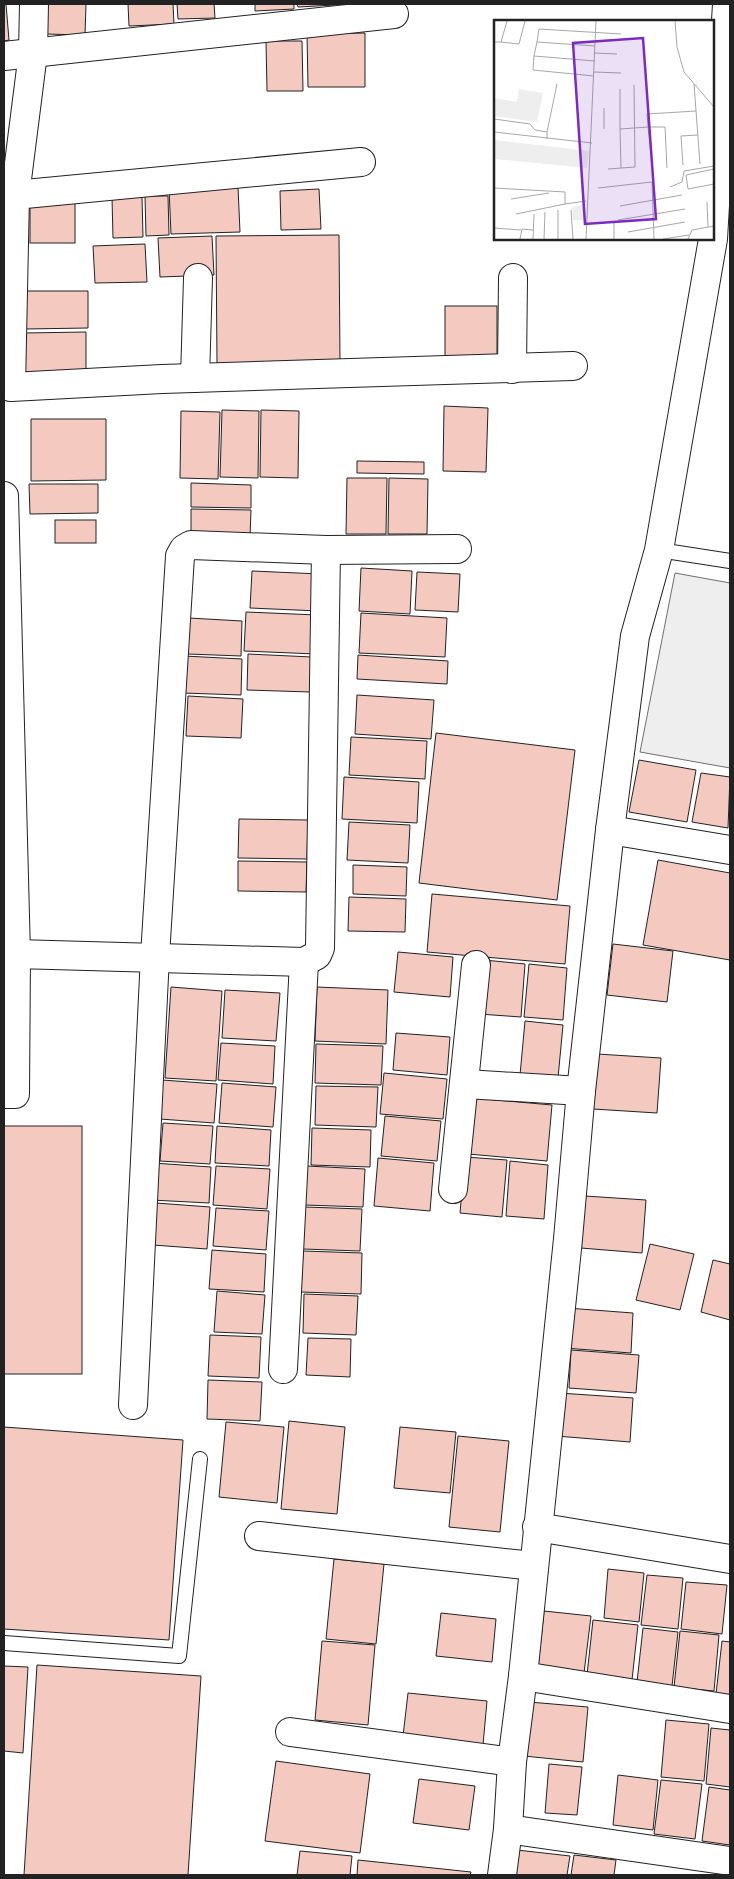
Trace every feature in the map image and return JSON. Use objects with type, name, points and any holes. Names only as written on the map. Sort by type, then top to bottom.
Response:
[{"type":"street","points":[[34,4],[33,53],[9,196],[11,387],[195,378],[574,366]]},
{"type":"street","points":[[714,221],[727,4]]},
{"type":"street","points":[[4,56],[394,14]]},
{"type":"street","points":[[9,196],[360,162]]},
{"type":"street","points":[[714,238],[730,238]]},
{"type":"street","points":[[502,1875],[508,1829],[512,1762],[523,1676],[567,1249],[581,1090],[610,830],[636,636],[659,550],[713,240]]},
{"type":"street","points":[[195,378],[198,278]]},
{"type":"street","points":[[512,369],[513,278]]},
{"type":"street","points":[[4,496],[10,954],[14,1094],[4,1094]]},
{"type":"street","points":[[133,1405],[155,956],[180,556],[184,549],[191,545],[326,550],[456,549]]},
{"type":"street","points":[[10,954],[155,956],[304,962],[312,960],[320,948],[326,550]]},
{"type":"street","points":[[610,830],[730,850]]},
{"type":"street","points":[[283,1369],[304,962]]},
{"type":"street","points":[[454,1189],[466,1084],[476,965]]},
{"type":"street","points":[[466,1084],[581,1090]]},
{"type":"street","points":[[537,1527],[730,1559]]},
{"type":"street","points":[[259,1536],[533,1566]]},
{"type":"street","points":[[523,1676],[730,1709]]},
{"type":"street","points":[[290,1732],[512,1762]]},
{"type":"street","points":[[508,1829],[730,1861]]},
{"type":"lane","points":[[659,550],[730,561]]},
{"type":"lane","points":[[4,1643],[179,1656],[200,1459]]},
{"type":"shaded area","points":[[675,573],[730,583],[730,768],[640,752]]},
{"type":"building","points":[[4,4],[6,4],[9,40],[4,41]]},
{"type":"building","points":[[45,4],[86,4],[85,35],[45,34]]},
{"type":"building","points":[[128,4],[173,4],[174,24],[129,26]]},
{"type":"building","points":[[177,4],[214,4],[215,18],[178,19]]},
{"type":"building","points":[[255,4],[294,4],[294,9],[255,11]]},
{"type":"building","points":[[297,4],[335,4],[335,5],[298,7]]},
{"type":"building","points":[[365,33],[365,87],[308,87],[307,34]]},
{"type":"building","points":[[266,41],[302,41],[303,91],[267,91]]},
{"type":"building","points":[[238,187],[240,232],[171,234],[169,188]]},
{"type":"building","points":[[319,189],[321,229],[281,230],[280,191]]},
{"type":"building","points":[[145,196],[168,196],[169,235],[146,236]]},
{"type":"building","points":[[142,197],[143,237],[113,238],[112,198]]},
{"type":"building","points":[[30,200],[75,200],[75,243],[30,243]]},
{"type":"building","points":[[339,235],[340,363],[217,364],[216,236]]},
{"type":"building","points":[[212,236],[214,275],[160,277],[158,238]]},
{"type":"building","points":[[145,244],[147,282],[95,283],[93,246]]},
{"type":"building","points":[[25,291],[88,291],[88,328],[25,329]]},
{"type":"building","points":[[445,306],[497,306],[497,362],[445,362]]},
{"type":"building","points":[[86,332],[86,371],[24,372],[24,333]]},
{"type":"building","points":[[444,406],[488,408],[486,472],[443,471]]},
{"type":"building","points":[[222,410],[259,411],[258,478],[220,477]]},
{"type":"building","points":[[261,410],[299,411],[298,478],[260,477]]},
{"type":"building","points":[[181,411],[220,412],[218,479],[180,478]]},
{"type":"building","points":[[31,419],[106,419],[106,480],[31,481]]},
{"type":"building","points":[[357,461],[424,462],[424,474],[357,473]]},
{"type":"building","points":[[347,478],[387,478],[386,534],[346,534]]},
{"type":"building","points":[[389,478],[428,479],[427,534],[388,534]]},
{"type":"building","points":[[191,483],[251,485],[251,508],[191,507]]},
{"type":"building","points":[[29,484],[98,484],[98,513],[30,514]]},
{"type":"building","points":[[191,509],[251,510],[250,537],[191,536]]},
{"type":"building","points":[[55,520],[96,520],[96,543],[55,543]]},
{"type":"building","points":[[361,568],[412,571],[410,614],[359,611]]},
{"type":"building","points":[[252,571],[320,574],[319,611],[250,608]]},
{"type":"building","points":[[417,572],[460,574],[458,612],[415,610]]},
{"type":"building","points":[[246,612],[317,615],[316,654],[244,651]]},
{"type":"building","points":[[361,613],[447,618],[445,657],[359,653]]},
{"type":"building","points":[[189,618],[242,621],[241,656],[188,654]]},
{"type":"building","points":[[248,654],[312,657],[311,692],[247,690]]},
{"type":"building","points":[[358,655],[448,661],[447,684],[357,679]]},
{"type":"building","points":[[184,656],[242,659],[241,695],[183,693]]},
{"type":"building","points":[[357,695],[434,700],[431,739],[355,734]]},
{"type":"building","points":[[188,696],[243,699],[241,738],[186,736]]},
{"type":"building","points":[[436,733],[575,750],[557,900],[419,883]]},
{"type":"building","points":[[351,737],[427,741],[425,779],[349,775]]},
{"type":"building","points":[[639,760],[696,770],[687,822],[629,812]]},
{"type":"building","points":[[701,773],[730,777],[728,828],[692,822]]},
{"type":"building","points":[[344,777],[419,782],[417,823],[342,819]]},
{"type":"building","points":[[239,819],[308,820],[307,859],[238,858]]},
{"type":"building","points":[[349,822],[410,825],[408,863],[347,860]]},
{"type":"building","points":[[658,860],[730,873],[730,960],[643,945]]},
{"type":"building","points":[[238,861],[307,862],[306,892],[238,891]]},
{"type":"building","points":[[353,865],[407,867],[406,896],[353,894]]},
{"type":"building","points":[[432,894],[570,906],[565,964],[427,952]]},
{"type":"building","points":[[349,897],[406,899],[405,932],[348,931]]},
{"type":"building","points":[[613,944],[673,951],[667,1002],[607,995]]},
{"type":"building","points":[[398,952],[453,957],[450,997],[394,992]]},
{"type":"building","points":[[484,960],[525,964],[521,1017],[479,1014]]},
{"type":"building","points":[[529,964],[567,968],[563,1020],[524,1017]]},
{"type":"building","points":[[171,987],[222,991],[216,1081],[165,1078]]},
{"type":"building","points":[[317,987],[388,990],[386,1044],[315,1041]]},
{"type":"building","points":[[225,990],[280,993],[276,1041],[222,1038]]},
{"type":"building","points":[[525,1021],[563,1025],[558,1078],[520,1075]]},
{"type":"building","points":[[396,1033],[450,1037],[447,1075],[393,1070]]},
{"type":"building","points":[[221,1043],[275,1046],[273,1084],[218,1080]]},
{"type":"building","points":[[316,1044],[383,1046],[381,1085],[315,1083]]},
{"type":"building","points":[[597,1054],[661,1058],[657,1113],[593,1109]]},
{"type":"building","points":[[384,1073],[447,1079],[443,1119],[380,1114]]},
{"type":"building","points":[[162,1080],[217,1084],[214,1123],[160,1119]]},
{"type":"building","points":[[222,1083],[276,1087],[273,1127],[219,1123]]},
{"type":"building","points":[[316,1086],[378,1087],[376,1127],[315,1125]]},
{"type":"building","points":[[473,1098],[552,1105],[547,1161],[468,1154]]},
{"type":"building","points":[[385,1116],[441,1121],[437,1161],[381,1156]]},
{"type":"building","points":[[163,1123],[213,1126],[210,1164],[160,1161]]},
{"type":"building","points":[[4,1126],[82,1126],[82,1374],[4,1374]]},
{"type":"building","points":[[217,1126],[271,1130],[269,1166],[215,1163]]},
{"type":"building","points":[[312,1128],[371,1130],[370,1167],[311,1165]]},
{"type":"building","points":[[465,1157],[507,1160],[502,1217],[460,1213]]},
{"type":"building","points":[[378,1158],[434,1163],[430,1211],[374,1206]]},
{"type":"building","points":[[510,1161],[548,1165],[544,1219],[506,1216]]},
{"type":"building","points":[[153,1163],[211,1167],[209,1203],[151,1200]]},
{"type":"building","points":[[216,1166],[270,1169],[267,1209],[213,1205]]},
{"type":"building","points":[[307,1166],[365,1169],[363,1207],[305,1205]]},
{"type":"building","points":[[585,1196],[646,1200],[642,1253],[581,1248]]},
{"type":"building","points":[[156,1203],[210,1207],[207,1249],[153,1245]]},
{"type":"building","points":[[305,1207],[362,1209],[360,1251],[303,1249]]},
{"type":"building","points":[[216,1208],[269,1211],[266,1250],[213,1246]]},
{"type":"building","points":[[650,1244],[694,1254],[680,1310],[636,1300]]},
{"type":"building","points":[[212,1250],[266,1254],[264,1292],[209,1289]]},
{"type":"building","points":[[303,1251],[362,1253],[361,1294],[301,1292]]},
{"type":"building","points":[[713,1260],[730,1264],[730,1320],[701,1312]]},
{"type":"building","points":[[217,1291],[265,1295],[262,1334],[214,1332]]},
{"type":"building","points":[[304,1294],[358,1296],[356,1335],[303,1333]]},
{"type":"building","points":[[567,1308],[633,1313],[631,1353],[564,1348]]},
{"type":"building","points":[[210,1335],[261,1337],[259,1378],[208,1376]]},
{"type":"building","points":[[308,1338],[351,1339],[350,1377],[306,1375]]},
{"type":"building","points":[[571,1350],[639,1355],[636,1393],[569,1388]]},
{"type":"building","points":[[208,1380],[262,1382],[260,1421],[207,1419]]},
{"type":"building","points":[[559,1393],[633,1398],[630,1442],[556,1436]]},
{"type":"building","points":[[289,1421],[345,1427],[337,1514],[281,1509]]},
{"type":"building","points":[[226,1422],[284,1427],[277,1503],[219,1497]]},
{"type":"building","points":[[4,1427],[183,1440],[169,1640],[4,1629]]},
{"type":"building","points":[[400,1427],[456,1432],[450,1493],[394,1488]]},
{"type":"building","points":[[458,1436],[509,1441],[500,1532],[449,1527]]},
{"type":"building","points":[[334,1559],[384,1564],[376,1644],[326,1639]]},
{"type":"building","points":[[608,1569],[644,1573],[639,1622],[604,1618]]},
{"type":"building","points":[[647,1575],[683,1578],[678,1629],[641,1625]]},
{"type":"building","points":[[686,1582],[727,1585],[722,1634],[681,1629]]},
{"type":"building","points":[[544,1611],[591,1616],[584,1673],[538,1668]]},
{"type":"building","points":[[441,1613],[496,1619],[492,1662],[436,1656]]},
{"type":"building","points":[[593,1620],[638,1625],[632,1680],[587,1675]]},
{"type":"building","points":[[643,1628],[678,1632],[672,1686],[637,1682]]},
{"type":"building","points":[[680,1631],[719,1635],[714,1691],[674,1687]]},
{"type":"building","points":[[322,1641],[375,1645],[368,1725],[315,1720]]},
{"type":"building","points":[[722,1641],[730,1642],[730,1696],[716,1694]]},
{"type":"building","points":[[37,1665],[201,1676],[188,1875],[24,1875]]},
{"type":"building","points":[[4,1666],[28,1667],[23,1753],[4,1751]]},
{"type":"building","points":[[408,1693],[487,1701],[483,1745],[403,1736]]},
{"type":"building","points":[[529,1702],[588,1707],[583,1762],[524,1756]]},
{"type":"building","points":[[666,1720],[709,1724],[704,1781],[661,1777]]},
{"type":"building","points":[[711,1728],[730,1730],[730,1787],[706,1784]]},
{"type":"building","points":[[276,1761],[370,1774],[360,1853],[265,1841]]},
{"type":"building","points":[[549,1764],[582,1767],[577,1815],[545,1813]]},
{"type":"building","points":[[618,1775],[658,1780],[653,1830],[613,1825]]},
{"type":"building","points":[[419,1779],[475,1786],[469,1830],[413,1823]]},
{"type":"building","points":[[661,1780],[702,1784],[695,1839],[654,1834]]},
{"type":"building","points":[[709,1787],[730,1790],[730,1845],[702,1841]]},
{"type":"building","points":[[517,1850],[570,1856],[567,1875],[514,1875]]},
{"type":"building","points":[[300,1851],[352,1856],[350,1875],[297,1875]]},
{"type":"building","points":[[574,1855],[616,1860],[614,1875],[571,1875]]},
{"type":"building","points":[[358,1860],[471,1872],[470,1875],[357,1875]]}]
